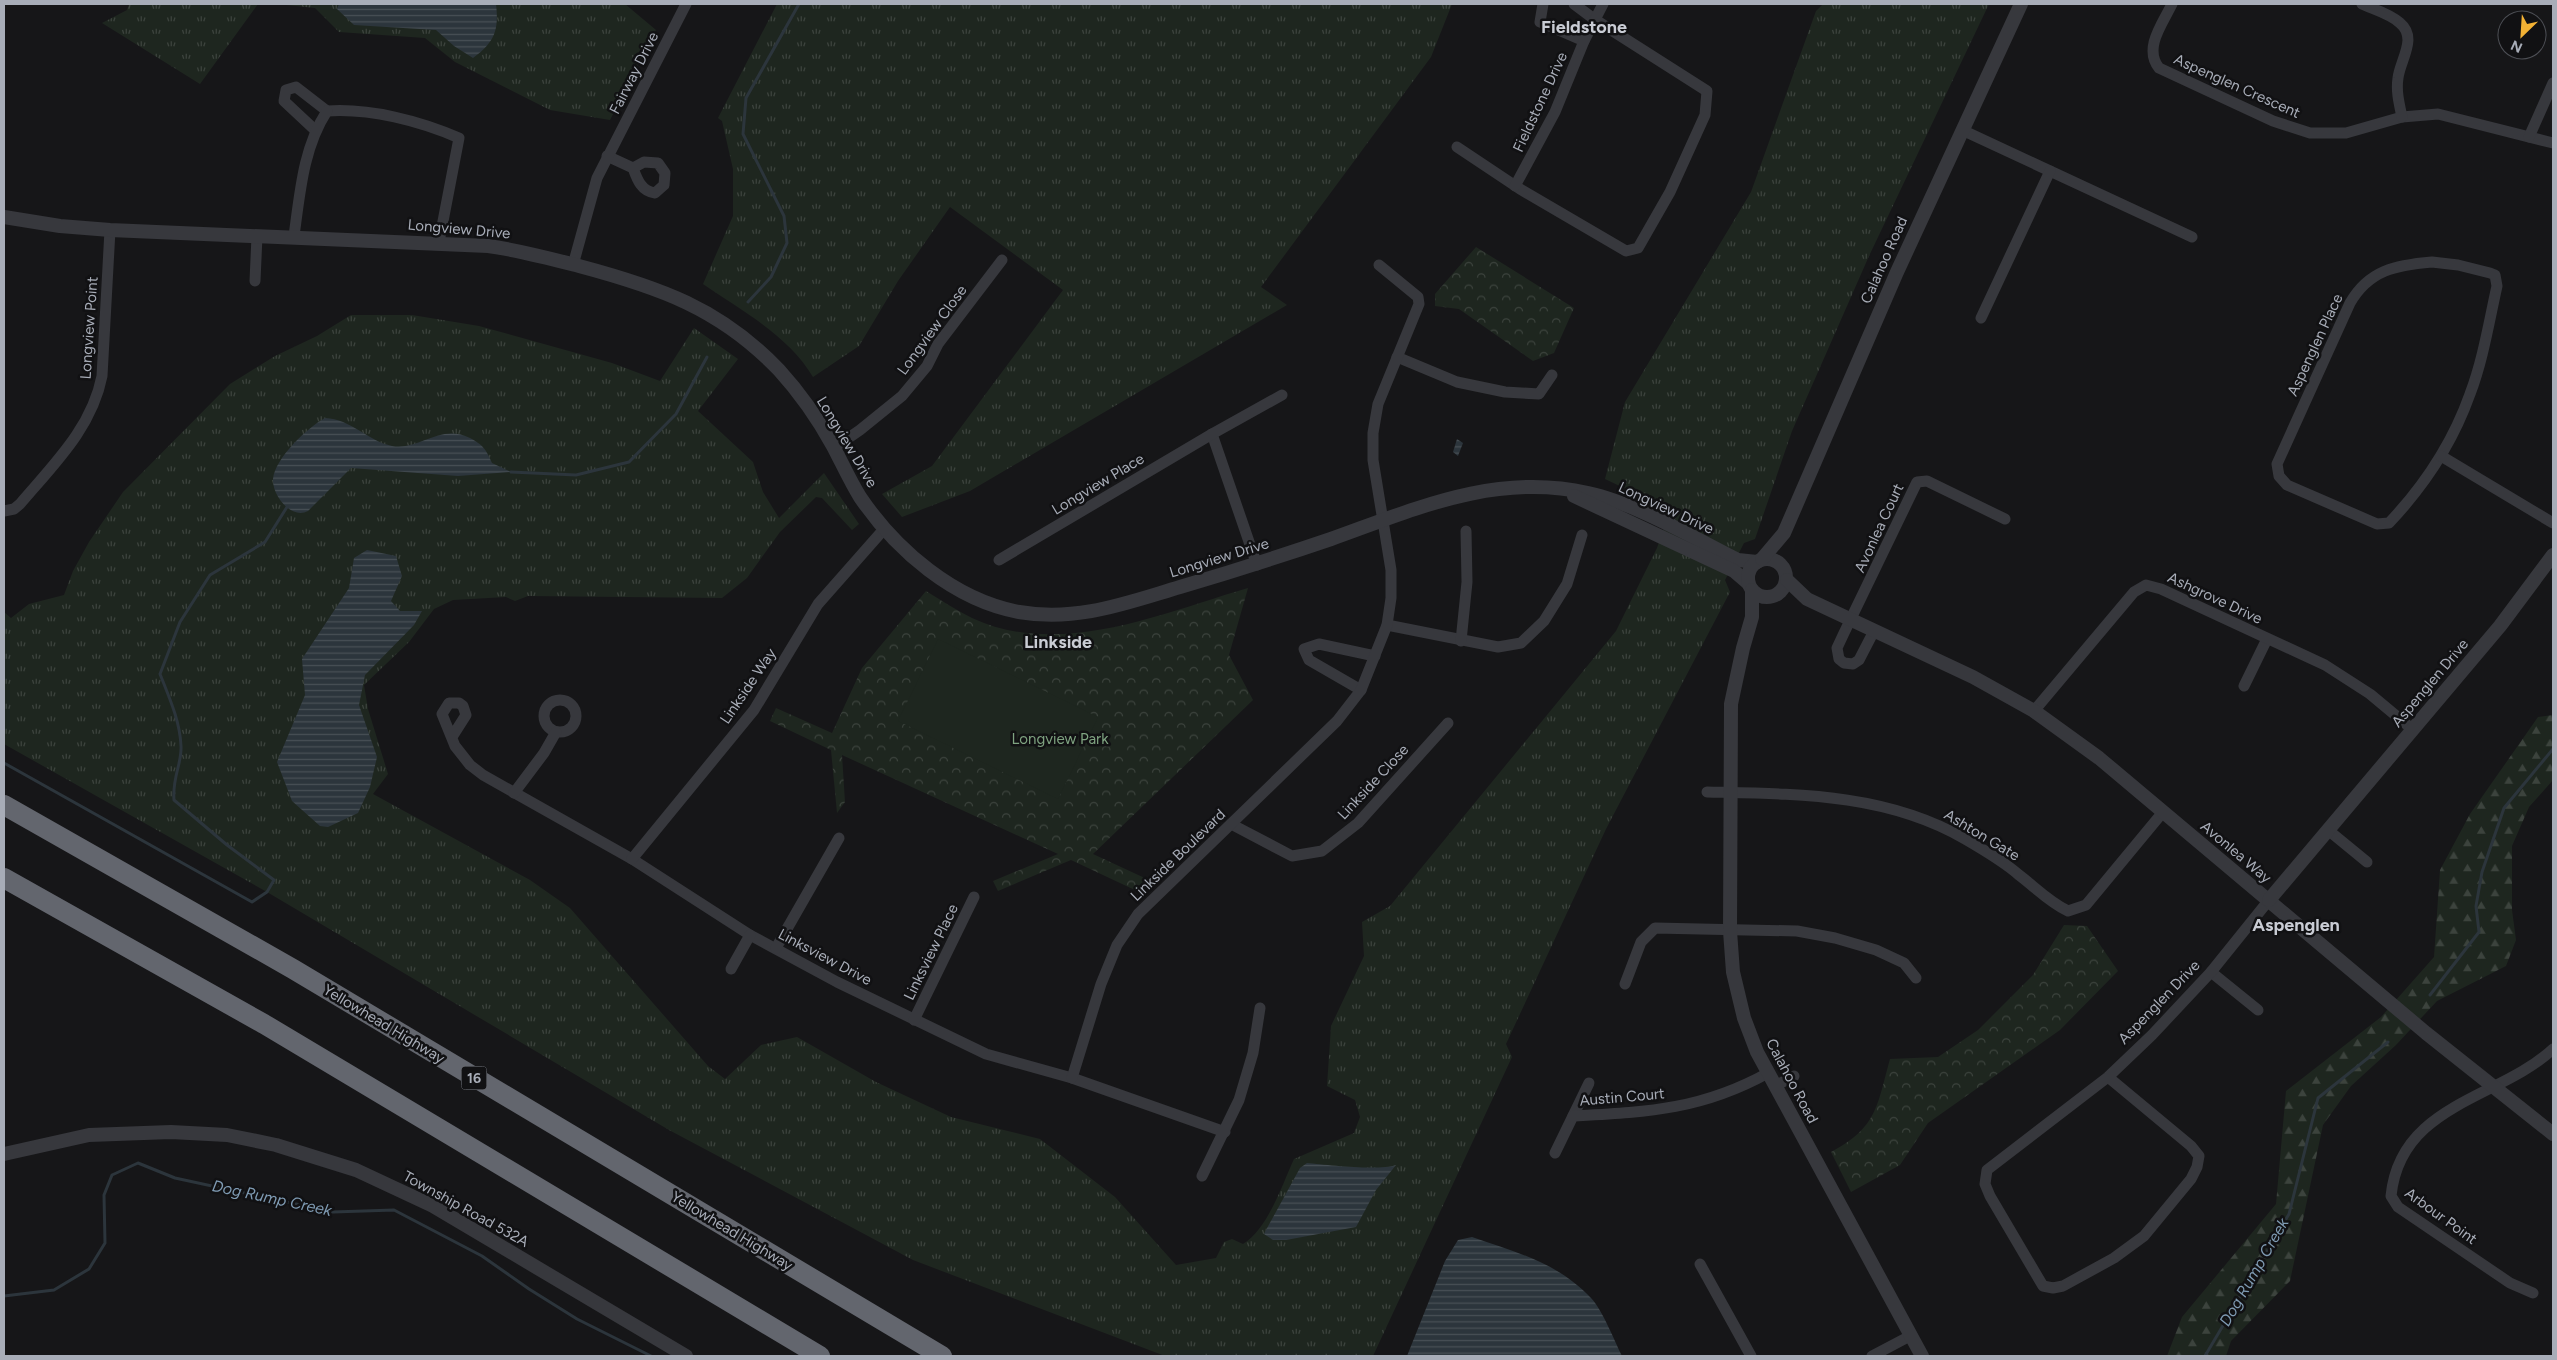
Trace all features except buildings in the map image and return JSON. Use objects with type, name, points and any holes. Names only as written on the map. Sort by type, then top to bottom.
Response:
[{"type":"highway","name":"Yellowhead Highway","points":[[4,805],[293,969],[942,1356]]},
{"type":"highway","points":[[4,878],[264,1024],[820,1356]]},
{"type":"street","name":"Fairway Drive","points":[[573,264],[597,178],[686,4]]},
{"type":"street","points":[[1543,4],[1540,22],[1584,41]]},
{"type":"street","points":[[1458,147],[1515,186],[1626,251],[1638,248],[1670,192],[1706,115],[1707,91],[1594,19],[1574,4]]},
{"type":"street","name":"Fieldstone Drive","points":[[1515,186],[1555,112],[1584,41],[1603,4]]},
{"type":"street","name":"Calahoo Road","points":[[1786,574],[1782,551],[1784,533],[1844,392],[2021,4]]},
{"type":"street","name":"Aspenglen Crescent","points":[[2172,4],[2152,47],[2154,62],[2165,72],[2285,126],[2310,133],[2346,133],[2402,116],[2427,113],[2450,115],[2553,143]]},
{"type":"street","points":[[2362,4],[2400,22],[2407,33],[2408,46],[2400,68],[2397,87],[2402,116]]},
{"type":"street","points":[[2529,137],[2553,83]]},
{"type":"street","points":[[315,130],[284,101],[286,90],[296,87],[327,111],[339,110],[408,118],[459,138],[439,242]]},
{"type":"street","points":[[294,236],[303,172],[315,130],[327,111]]},
{"type":"street","points":[[1962,130],[2192,237]]},
{"type":"street","points":[[608,156],[633,168]]},
{"type":"street","points":[[1981,318],[2050,171]]},
{"type":"street","name":"Longview Drive","points":[[4,217],[60,226],[110,230],[439,242],[508,248],[648,285],[691,304],[721,322],[779,370],[808,405],[860,497],[885,528],[932,572],[986,603],[1019,612],[1070,616],[1104,609],[1257,565],[1383,520],[1474,491],[1516,486],[1587,492],[1616,501],[1738,560],[1759,561]]},
{"type":"street","name":"Longview Point","points":[[4,511],[14,509],[20,504],[69,446],[98,396],[102,376],[110,230]]},
{"type":"street","points":[[254,280],[257,236]]},
{"type":"street","name":"Longview Close","points":[[834,448],[902,396],[927,366],[938,344],[1002,260]]},
{"type":"street","name":"Aspenglen Place","points":[[2432,262],[2490,272],[2495,275],[2497,286],[2471,394],[2441,456],[2397,515],[2389,524],[2384,525],[2370,522],[2287,485],[2279,476],[2277,470],[2278,459],[2288,436],[2350,303],[2362,285],[2369,278],[2386,271],[2408,265],[2432,262]]},
{"type":"street","name":"Linkside Boulevard","points":[[1072,1078],[1101,984],[1117,945],[1138,914],[1337,721],[1361,690],[1387,625],[1391,598],[1391,570],[1373,460],[1373,433],[1378,404],[1419,304],[1418,297],[1379,265]]},
{"type":"street","points":[[1397,357],[1457,382],[1505,392],[1539,394],[1552,375]]},
{"type":"street","name":"Longview Place","points":[[998,560],[1282,395]]},
{"type":"street","points":[[1212,434],[1257,565]]},
{"type":"street","points":[[2441,456],[2553,523]]},
{"type":"street","name":"Avonlea Court","points":[[1852,620],[1917,482],[1927,481],[2005,519]]},
{"type":"street","name":"Longview Drive","points":[[1560,489],[1734,571],[1750,586]]},
{"type":"street","name":"Linkside Way","points":[[632,859],[754,710],[818,604],[885,528]]},
{"type":"street","points":[[1462,641],[1468,582],[1466,531]]},
{"type":"street","name":"Calahoo Road","points":[[1759,561],[1784,533]]},
{"type":"street","points":[[1387,625],[1498,647],[1521,643],[1544,621],[1567,584],[1582,535]]},
{"type":"street","name":"Aspenglen Drive","points":[[2108,1077],[2191,1146],[2199,1156],[2197,1167],[2191,1179],[2144,1236],[2130,1248],[2063,1286],[2053,1288],[2043,1286],[1990,1196],[1985,1184],[1987,1170],[2108,1077],[2152,1035],[2211,972],[2500,626],[2553,555]]},
{"type":"street","points":[[1752,616],[1775,596],[1786,586],[1786,574],[1774,560],[1759,561],[1749,571],[1750,586],[1760,596],[1775,596]]},
{"type":"street","name":"Avonlea Way","points":[[1786,574],[1807,599]]},
{"type":"street","name":"Ashgrove Drive","points":[[2034,711],[2134,592],[2146,585],[2267,638],[2340,673],[2370,694],[2412,730]]},
{"type":"street","name":"Calahoo Road","points":[[1750,586],[1752,616],[1731,704],[1730,931],[1733,972],[1744,1018],[1768,1073],[1922,1356]]},
{"type":"street","name":"Avonlea Way","points":[[1775,596],[1807,599],[1973,677],[2034,711],[2099,758],[2492,1087],[2553,1134]]},
{"type":"street","points":[[1852,620],[1837,648],[1839,659],[1844,663],[1852,664],[1859,660],[1874,631]]},
{"type":"street","points":[[2244,686],[2267,638]]},
{"type":"street","points":[[1361,690],[1309,660],[1304,649],[1319,644],[1375,656]]},
{"type":"street","name":"Linkside Close","points":[[1231,824],[1292,856],[1322,851],[1358,823],[1448,723]]},
{"type":"street","points":[[514,794],[544,753],[556,732]]},
{"type":"street","name":"Linksview Drive","points":[[452,737],[460,756],[470,765],[514,794],[632,859],[750,935],[914,1020],[986,1054],[1072,1078],[1225,1132]]},
{"type":"street","points":[[1707,792],[1731,793]]},
{"type":"street","name":"Ashton Gate","points":[[1731,793],[1818,795],[1854,799],[1930,822],[1990,854],[2056,905],[2068,911],[2086,905],[2163,812]]},
{"type":"street","points":[[2328,830],[2367,862]]},
{"type":"street","points":[[776,948],[839,838]]},
{"type":"street","name":"Linksview Place","points":[[914,1020],[974,897]]},
{"type":"street","points":[[1625,984],[1641,942],[1656,928],[1797,931],[1835,938],[1876,950],[1904,963],[1916,978]]},
{"type":"street","points":[[731,969],[750,935]]},
{"type":"street","points":[[2211,972],[2258,1010]]},
{"type":"street","points":[[1202,1176],[1225,1132],[1249,1072],[1260,1008]]},
{"type":"street","name":"Arbour Point","points":[[2533,1293],[2515,1286],[2398,1207],[2391,1196],[2400,1163],[2426,1128],[2454,1105],[2531,1067],[2553,1049]]},
{"type":"street","name":"Austin Court","points":[[1555,1153],[1573,1116],[1657,1111],[1716,1097],[1768,1073]]},
{"type":"street","points":[[1775,1086],[1794,1076]]},
{"type":"street","points":[[1573,1116],[1590,1083]]},
{"type":"street","name":"Township Road 532A","points":[[4,1154],[89,1135],[171,1132],[227,1135],[276,1145],[356,1170],[433,1206],[686,1356]]},
{"type":"street","points":[[1700,1264],[1751,1356]]},
{"type":"street","points":[[1872,1356],[1910,1336]]},
{"type":"green space","points":[[129,4],[258,4],[200,84],[102,23],[127,10]]},
{"type":"green space","points":[[277,4],[625,4],[656,30],[610,120],[550,110],[455,62],[425,38],[339,32],[315,8]]},
{"type":"green space","points":[[777,4],[1452,4],[1431,57],[1261,287],[1287,305],[970,491],[902,517],[882,494],[932,466],[1063,290],[950,207],[898,281],[859,346],[813,377],[803,362],[778,336],[703,284],[733,216],[733,169],[722,121],[718,118]]},
{"type":"green space","points":[[1823,4],[1989,4],[1869,256],[1792,431],[1755,539],[1744,543],[1725,580],[1730,592],[1606,829],[1506,1044],[1512,1057],[1373,1356],[1165,1356],[913,1260],[669,1130],[267,892],[4,744],[4,612],[11,618],[29,604],[64,595],[73,571],[89,542],[123,492],[230,384],[275,356],[317,336],[351,315],[412,315],[479,326],[612,363],[660,381],[694,328],[738,359],[698,411],[753,462],[763,492],[779,518],[824,473],[859,524],[852,530],[822,498],[816,497],[780,532],[747,578],[722,598],[528,596],[515,601],[506,597],[453,600],[434,609],[409,642],[364,685],[368,709],[388,774],[373,794],[530,880],[570,908],[708,1066],[725,1079],[761,1045],[797,1037],[876,1082],[951,1117],[1040,1139],[1115,1197],[1176,1265],[1216,1258],[1224,1242],[1232,1239],[1243,1244],[1260,1228],[1273,1206],[1294,1159],[1354,1133],[1360,1117],[1355,1100],[1327,1086],[1331,1026],[1364,956],[1362,922],[1390,906],[1616,631],[1657,548],[1670,510],[1605,479],[1625,402],[1751,192],[1816,11]]},
{"type":"green space","points":[[1476,247],[1574,308],[1554,353],[1533,361],[1459,309],[1435,306],[1435,294]]},
{"type":"green space","name":"Longview Park","points":[[1248,588],[1229,655],[1253,700],[1093,854],[1149,880],[1137,891],[1071,860],[998,891],[993,881],[1058,854],[842,755],[845,802],[837,813],[831,750],[770,721],[776,708],[832,733],[862,668],[926,591],[972,618],[1006,630],[1040,634],[1075,633],[1111,628]]},
{"type":"green space","points":[[938,639],[1098,717],[1058,799],[898,721]]},
{"type":"green space","points":[[2553,715],[2553,780],[2529,807],[2512,846],[2512,910],[2516,940],[2506,966],[2437,1001],[2396,1045],[2351,1086],[2323,1125],[2290,1281],[2231,1341],[2226,1356],[2167,1356],[2182,1317],[2276,1204],[2286,1091],[2381,1017],[2434,957],[2440,870],[2470,814],[2538,717]]},
{"type":"green space","points":[[2064,925],[2087,926],[2118,971],[2060,1030],[1928,1123],[1900,1165],[1851,1192],[1831,1152],[1858,1134],[1873,1114],[1878,1103],[1890,1059],[1938,1057],[1978,1030],[2033,975]]},
{"type":"shaded area","points":[[339,4],[496,4],[497,21],[491,41],[473,58],[454,46],[436,30],[354,25],[337,9]]},
{"type":"shaded area","points":[[325,418],[343,422],[375,440],[392,446],[411,445],[439,435],[459,434],[481,445],[492,463],[511,472],[458,476],[351,468],[308,511],[302,513],[295,512],[279,499],[273,479],[275,471],[293,444],[310,428]]},
{"type":"shaded area","points":[[1457,439],[1463,443],[1458,456],[1453,452]]},
{"type":"shaded area","points":[[367,550],[396,556],[402,576],[391,601],[400,611],[422,611],[414,625],[365,675],[359,705],[377,757],[370,787],[358,813],[328,827],[320,826],[292,801],[277,762],[305,695],[302,659],[349,588],[354,558]]},
{"type":"shaded area","points":[[1307,1163],[1365,1168],[1396,1165],[1376,1190],[1356,1227],[1286,1240],[1273,1240],[1264,1234],[1300,1168]]},
{"type":"shaded area","points":[[1472,1237],[1536,1260],[1565,1276],[1578,1286],[1600,1310],[1622,1356],[1407,1356],[1445,1261],[1458,1240]]},
{"type":"waterway","points":[[748,302],[771,277],[787,243],[784,216],[743,134],[746,98],[799,4]]},
{"type":"waterway","points":[[511,472],[576,475],[629,462],[676,414],[707,357]]},
{"type":"waterway","points":[[4,763],[252,902],[267,892],[274,880],[227,845],[174,800],[174,784],[181,753],[179,727],[160,674],[180,622],[210,575],[265,542],[287,507]]},
{"type":"waterway","name":"Dog Rump Creek","points":[[2430,995],[2479,932],[2476,906],[2482,872],[2504,808],[2553,749]]},
{"type":"waterway","name":"Dog Rump Creek","points":[[2205,1356],[2289,1214],[2318,1098],[2388,1042]]},
{"type":"waterway","name":"Dog Rump Creek","points":[[4,1296],[54,1290],[89,1269],[105,1243],[104,1195],[112,1175],[138,1163],[175,1178],[333,1212],[394,1210],[482,1256],[529,1289],[577,1319],[651,1356]]},
{"type":"district","name":"Fieldstone","points":[[1584,27]]},
{"type":"district","name":"Linkside","points":[[1058,642]]},
{"type":"district","name":"Aspenglen","points":[[2296,925]]}]
